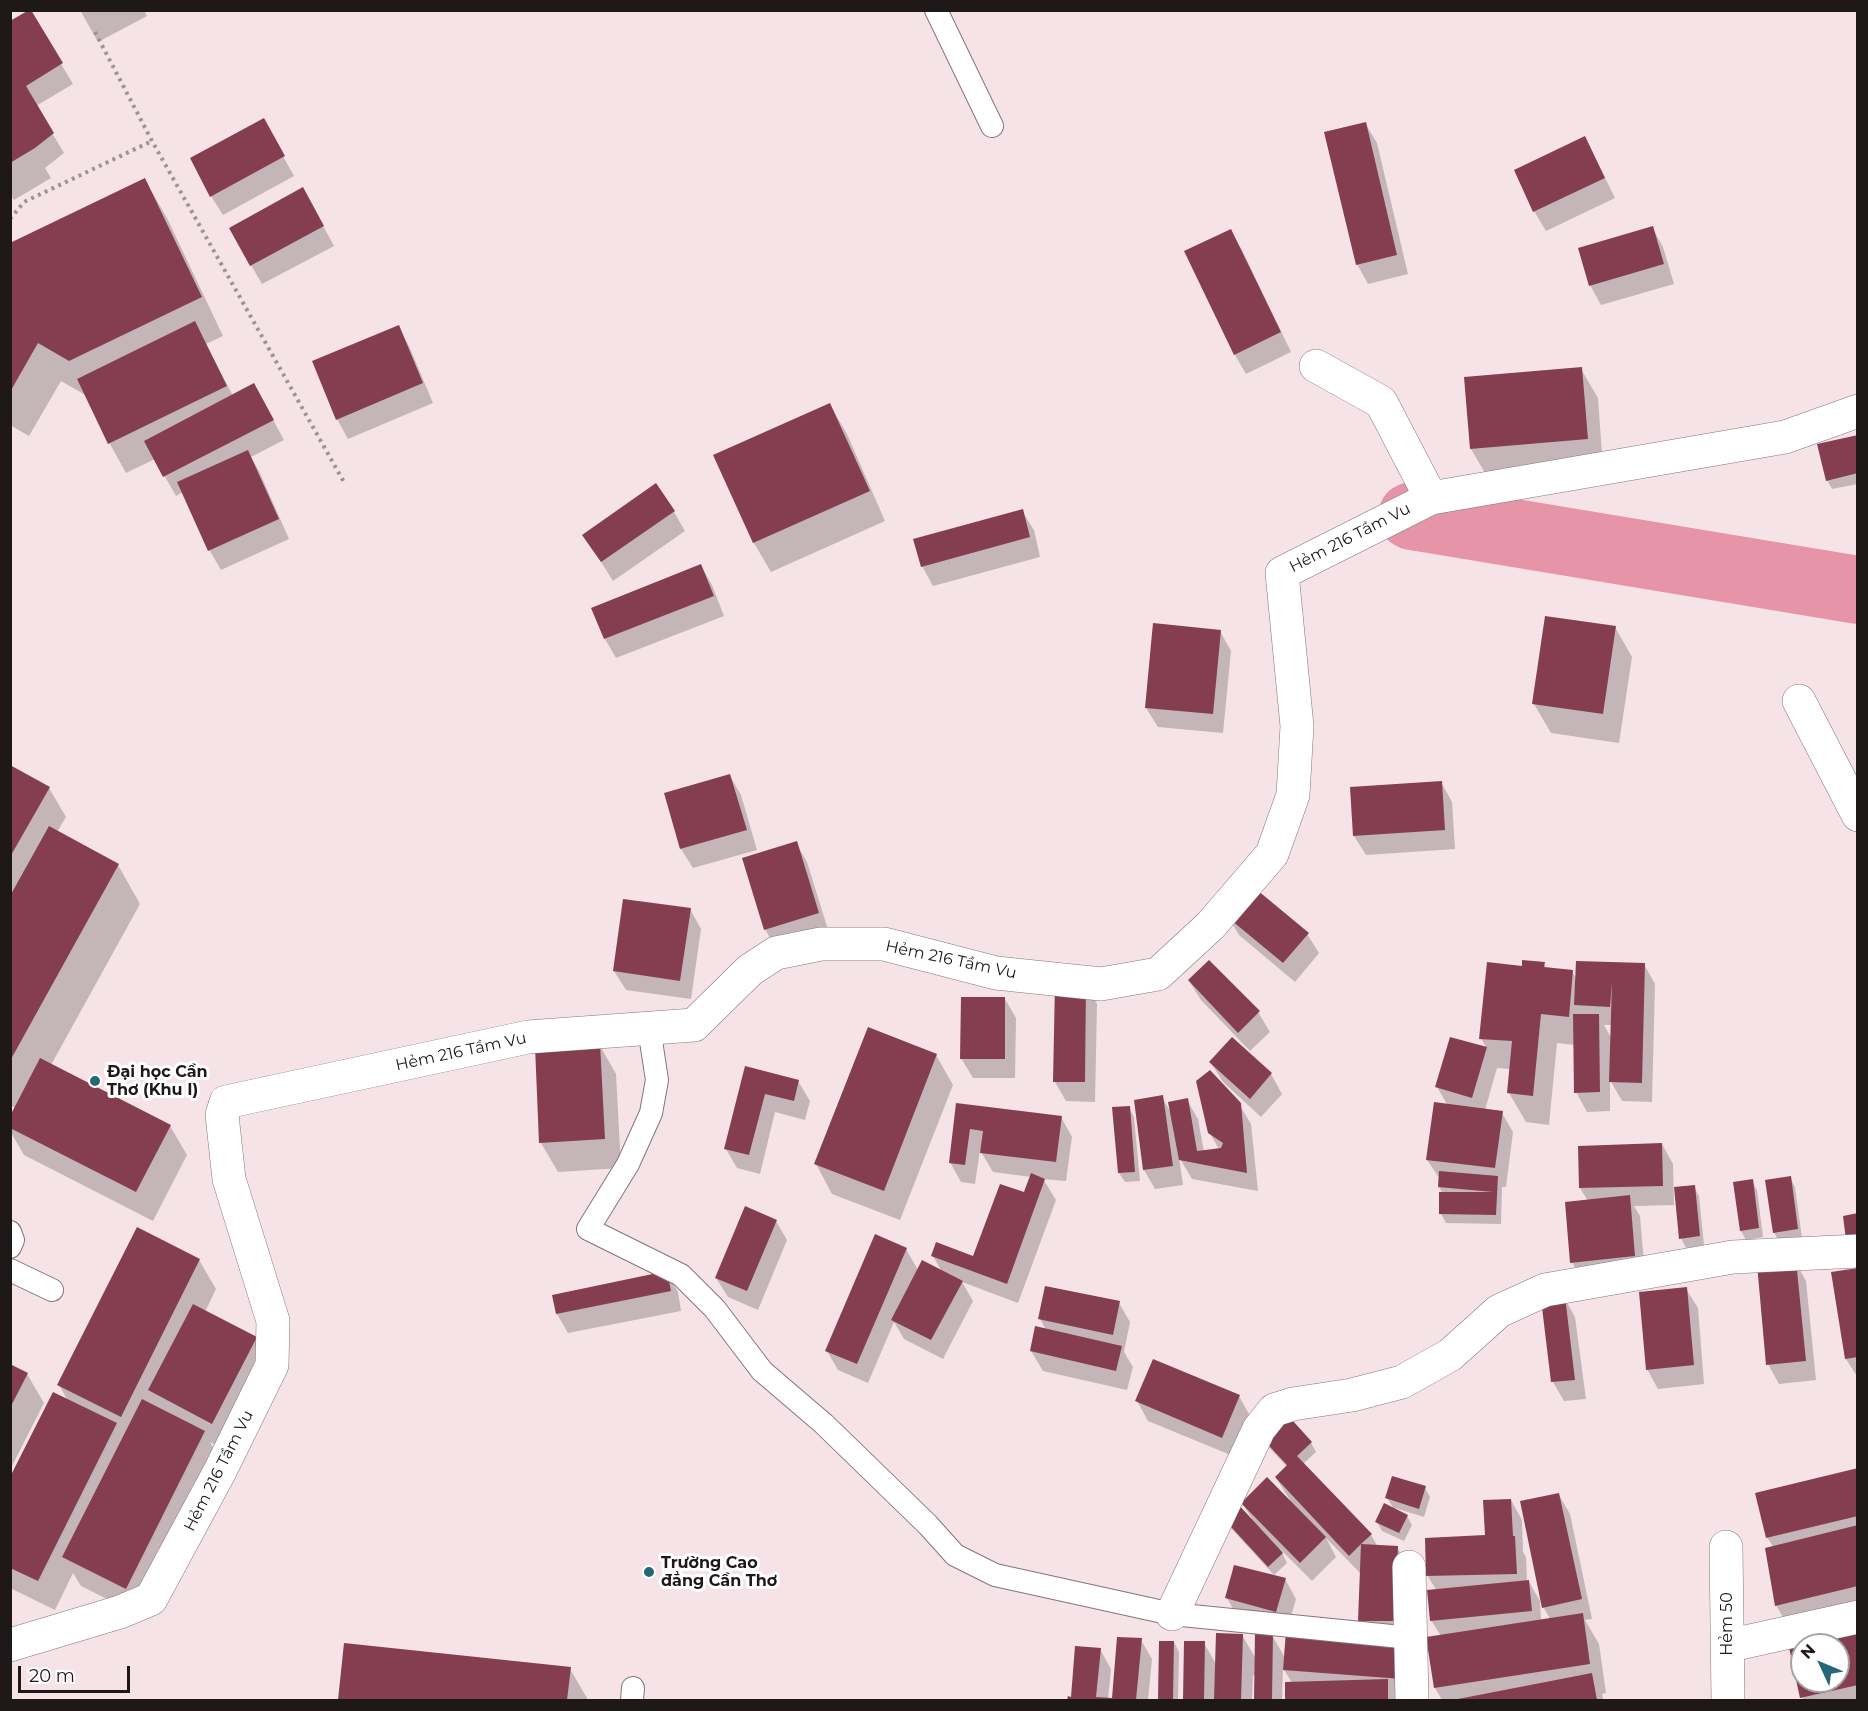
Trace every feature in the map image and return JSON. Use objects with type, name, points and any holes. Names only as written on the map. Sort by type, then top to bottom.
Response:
[{"type":"street","points":[[1316,366],[1381,402],[1431,498]]},
{"type":"street","name":"Hẻm 216 Tầm Vu","points":[[10,1645],[120,1612],[151,1599],[220,1471],[272,1365],[273,1321],[229,1179],[222,1115],[226,1102],[528,1037],[694,1024],[750,970],[776,953],[821,944],[884,944],[996,973],[1101,984],[1158,974],[1211,926],[1272,854],[1293,795],[1297,726],[1282,573],[1431,498],[1785,437],[1857,411]]},
{"type":"street","points":[[1798,701],[1857,815]]},
{"type":"street","points":[[1172,1614],[1260,1429],[1274,1410],[1293,1404],[1352,1395],[1402,1382],[1450,1355],[1499,1311],[1545,1290],[1733,1257],[1857,1251]]},
{"type":"street","name":"Hẻm 50","points":[[1726,1547],[1728,1701]]},
{"type":"street","points":[[1409,1567],[1412,1701]]},
{"type":"street","points":[[1727,1646],[1857,1617]]},
{"type":"lane","points":[[936,10],[992,126]]},
{"type":"lane","points":[[649,1028],[657,1080],[651,1113],[628,1164],[588,1229],[681,1275],[716,1309],[762,1371],[824,1424],[928,1525],[955,1556],[995,1575],[1172,1614],[1411,1638]]},
{"type":"lane","points":[[10,1232],[13,1240],[10,1247]]},
{"type":"lane","points":[[10,1270],[52,1290]]},
{"type":"path","points":[[95,32],[152,141],[345,484]]},
{"type":"path","points":[[10,219],[24,202],[152,141]]},
{"type":"building","points":[[29,10],[63,63],[26,86],[54,133],[10,163],[10,21]]},
{"type":"building","points":[[264,118],[285,156],[210,197],[190,158]]},
{"type":"building","points":[[1366,122],[1397,255],[1356,265],[1324,132]]},
{"type":"building","points":[[1585,136],[1605,178],[1533,212],[1514,170]]},
{"type":"building","points":[[145,178],[202,297],[69,361],[38,343],[10,392],[10,246],[12,242]]},
{"type":"building","points":[[303,187],[324,226],[250,266],[229,228]]},
{"type":"building","points":[[1653,226],[1664,264],[1589,286],[1578,248]]},
{"type":"building","points":[[1231,229],[1281,332],[1234,355],[1184,251]]},
{"type":"building","points":[[195,321],[227,386],[108,444],[77,379]]},
{"type":"building","points":[[399,325],[423,383],[336,420],[312,361]]},
{"type":"building","points":[[1582,367],[1588,439],[1470,449],[1464,377]]},
{"type":"building","points":[[254,383],[274,420],[163,477],[144,441]]},
{"type":"building","points":[[830,403],[870,491],[753,543],[713,455]]},
{"type":"building","points":[[1858,435],[1858,473],[1826,481],[1817,444]]},
{"type":"building","points":[[248,450],[279,519],[208,551],[177,482]]},
{"type":"building","points":[[656,483],[675,511],[601,562],[582,535]]},
{"type":"building","points":[[1023,509],[1030,537],[921,567],[913,539]]},
{"type":"building","points":[[701,564],[714,596],[604,639],[591,608]]},
{"type":"building","points":[[1545,616],[1616,626],[1603,714],[1532,704]]},
{"type":"building","points":[[1153,623],[1221,630],[1213,714],[1145,708]]},
{"type":"building","points":[[10,765],[50,787],[10,857]]},
{"type":"building","points":[[730,774],[747,830],[680,849],[664,793]]},
{"type":"building","points":[[1442,781],[1445,830],[1353,836],[1350,787]]},
{"type":"building","points":[[49,826],[119,864],[10,1061],[10,896]]},
{"type":"building","points":[[797,841],[819,913],[764,930],[742,858]]},
{"type":"building","points":[[1251,885],[1309,933],[1283,963],[1225,915]]},
{"type":"building","points":[[623,899],[691,908],[680,981],[613,971]]},
{"type":"building","points":[[1209,960],[1260,1011],[1238,1033],[1188,980]]},
{"type":"building","points":[[1522,960],[1545,962],[1544,967],[1573,970],[1569,1017],[1541,1014],[1533,1096],[1507,1093],[1512,1041],[1479,1039],[1487,962],[1522,966]]},
{"type":"building","points":[[1576,961],[1645,963],[1642,1083],[1609,1082],[1612,982],[1610,1007],[1574,1005]]},
{"type":"building","points":[[1055,983],[1086,983],[1085,1082],[1053,1082]]},
{"type":"building","points":[[961,997],[1005,997],[1005,1059],[960,1059]]},
{"type":"building","points":[[1573,1014],[1599,1014],[1600,1092],[1574,1093]]},
{"type":"building","points":[[868,1027],[937,1054],[884,1191],[814,1164]]},
{"type":"building","points":[[1232,1037],[1272,1073],[1250,1099],[1209,1062]]},
{"type":"building","points":[[1450,1037],[1487,1047],[1472,1098],[1435,1087]]},
{"type":"building","points":[[600,1043],[605,1139],[539,1143],[535,1046]]},
{"type":"building","points":[[40,1058],[171,1125],[136,1192],[10,1128],[10,1116]]},
{"type":"building","points":[[745,1066],[799,1080],[794,1101],[765,1094],[749,1155],[724,1149]]},
{"type":"building","points":[[1210,1070],[1241,1103],[1247,1173],[1179,1160],[1168,1102],[1188,1098],[1197,1151],[1221,1148],[1223,1143],[1208,1133],[1196,1081]]},
{"type":"building","points":[[1163,1095],[1173,1166],[1143,1170],[1134,1100]]},
{"type":"building","points":[[1434,1102],[1503,1111],[1495,1168],[1426,1160]]},
{"type":"building","points":[[956,1103],[1062,1116],[1056,1162],[980,1153],[983,1131],[970,1129],[965,1165],[949,1163]]},
{"type":"building","points":[[1130,1106],[1135,1172],[1118,1173],[1112,1107]]},
{"type":"building","points":[[1662,1143],[1663,1186],[1579,1188],[1578,1146]]},
{"type":"building","points":[[1439,1171],[1498,1176],[1496,1215],[1439,1214],[1439,1192],[1493,1192],[1438,1187]]},
{"type":"building","points":[[1031,1173],[1045,1179],[1007,1284],[931,1256],[936,1242],[973,1256],[1000,1184],[1024,1192]]},
{"type":"building","points":[[1791,1176],[1798,1229],[1773,1233],[1765,1180]]},
{"type":"building","points":[[1753,1179],[1759,1228],[1740,1231],[1733,1182]]},
{"type":"building","points":[[1695,1185],[1700,1236],[1679,1239],[1674,1187]]},
{"type":"building","points":[[1630,1195],[1635,1256],[1570,1263],[1565,1202]]},
{"type":"building","points":[[745,1206],[777,1220],[747,1291],[715,1278]]},
{"type":"building","points":[[1858,1213],[1858,1246],[1847,1248],[1843,1216]]},
{"type":"building","points":[[137,1227],[200,1259],[121,1417],[57,1385]]},
{"type":"building","points":[[875,1234],[907,1248],[857,1364],[825,1351]]},
{"type":"building","points":[[922,1260],[963,1281],[931,1340],[891,1320]]},
{"type":"building","points":[[1796,1260],[1806,1361],[1766,1365],[1757,1264]]},
{"type":"building","points":[[1858,1268],[1858,1357],[1845,1359],[1831,1272]]},
{"type":"building","points":[[667,1271],[671,1291],[556,1314],[552,1295]]},
{"type":"building","points":[[1045,1286],[1120,1301],[1113,1335],[1038,1319]]},
{"type":"building","points":[[1687,1287],[1694,1365],[1646,1370],[1639,1292]]},
{"type":"building","points":[[1565,1296],[1575,1380],[1551,1382],[1541,1299]]},
{"type":"building","points":[[193,1304],[257,1337],[212,1424],[148,1390]]},
{"type":"building","points":[[1035,1326],[1122,1346],[1116,1371],[1030,1351]]},
{"type":"building","points":[[1153,1359],[1240,1395],[1222,1438],[1135,1401]]},
{"type":"building","points":[[10,1364],[28,1373],[10,1408]]},
{"type":"building","points":[[53,1392],[117,1423],[38,1581],[10,1568],[10,1477]]},
{"type":"building","points":[[142,1399],[205,1431],[126,1589],[62,1557]]},
{"type":"building","points":[[1284,1411],[1312,1442],[1297,1456],[1372,1534],[1349,1556],[1275,1477],[1287,1465],[1258,1434]]},
{"type":"building","points":[[1858,1468],[1858,1516],[1766,1538],[1755,1493]]},
{"type":"building","points":[[1392,1476],[1426,1486],[1419,1509],[1385,1498]]},
{"type":"building","points":[[1267,1477],[1326,1537],[1300,1563],[1241,1503]]},
{"type":"building","points":[[1559,1493],[1582,1599],[1542,1608],[1520,1501]]},
{"type":"building","points":[[1511,1499],[1517,1574],[1426,1576],[1425,1538],[1485,1535],[1483,1500]]},
{"type":"building","points":[[1237,1503],[1283,1553],[1268,1567],[1222,1517]]},
{"type":"building","points":[[1384,1503],[1408,1515],[1399,1533],[1375,1522]]},
{"type":"building","points":[[1858,1525],[1858,1586],[1775,1606],[1765,1548]]},
{"type":"building","points":[[1361,1544],[1398,1546],[1395,1621],[1358,1621]]},
{"type":"building","points":[[1234,1565],[1286,1578],[1276,1612],[1225,1598]]},
{"type":"building","points":[[1529,1580],[1532,1611],[1430,1621],[1427,1590]]},
{"type":"building","points":[[1583,1613],[1590,1664],[1434,1688],[1426,1637]]},
{"type":"building","points":[[1858,1627],[1858,1685],[1850,1687],[1850,1633],[1832,1633]]},
{"type":"building","points":[[1286,1631],[1405,1640],[1402,1679],[1283,1670]]},
{"type":"building","points":[[1216,1633],[1243,1634],[1241,1700],[1214,1700]]},
{"type":"building","points":[[1255,1633],[1273,1633],[1272,1700],[1254,1700]]},
{"type":"building","points":[[1117,1637],[1142,1638],[1136,1700],[1067,1700],[1068,1696],[1071,1697],[1075,1646],[1101,1648],[1096,1697],[1112,1698]]},
{"type":"building","points":[[1159,1641],[1174,1641],[1173,1700],[1158,1700]]},
{"type":"building","points":[[1184,1641],[1205,1641],[1204,1700],[1183,1700]]},
{"type":"building","points":[[344,1643],[571,1667],[567,1700],[338,1700]]},
{"type":"building","points":[[1592,1673],[1597,1700],[1458,1700],[1458,1699]]},
{"type":"building","points":[[1388,1679],[1388,1700],[1285,1700],[1285,1682]]},
{"type":"building","points":[[1799,1693],[1822,1693],[1800,1698]]},
{"type":"waterway","points":[[1412,516],[1858,590]]},
{"type":"place","name":"Đại học Cần Thơ (Khu I)","points":[[95,1081]]},
{"type":"place","name":"Trường Cao đẳng Cần Thơ","points":[[649,1572]]}]
